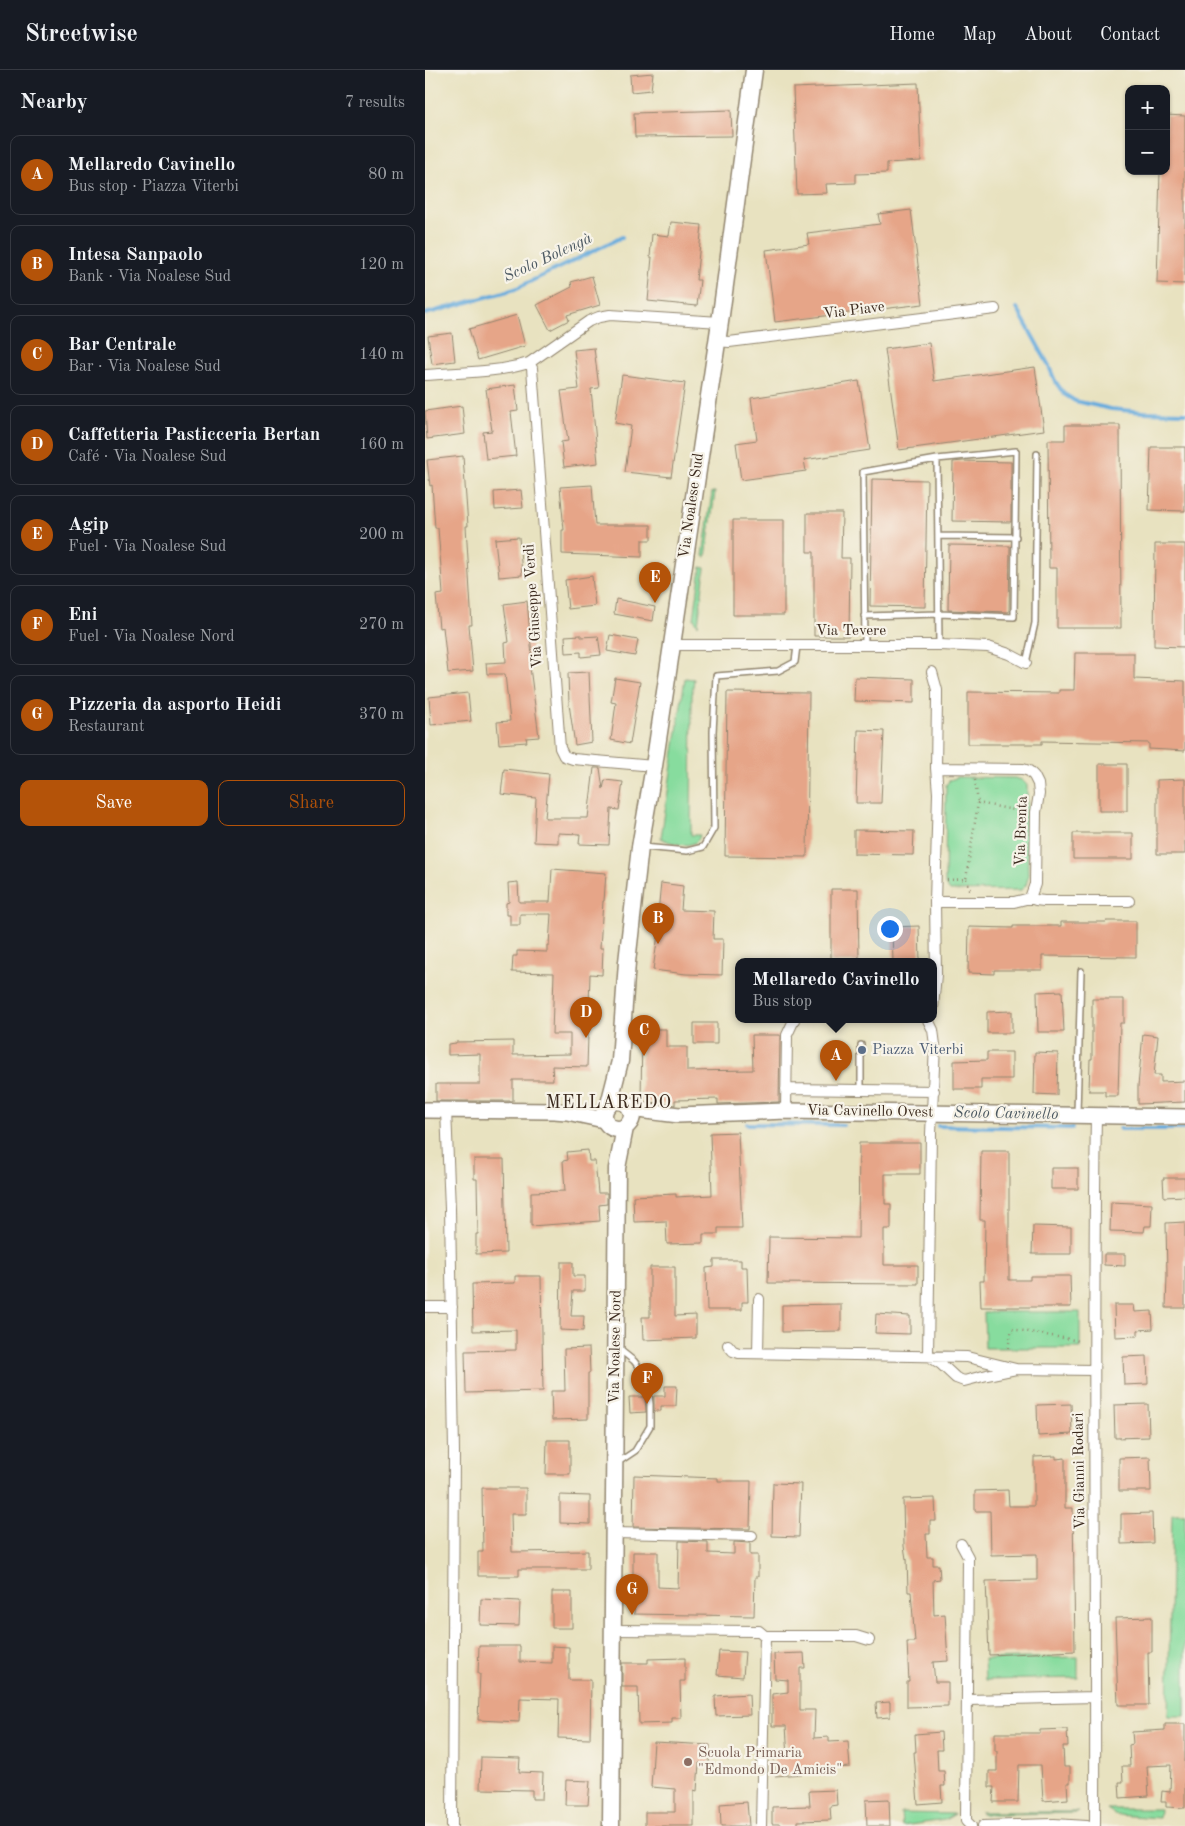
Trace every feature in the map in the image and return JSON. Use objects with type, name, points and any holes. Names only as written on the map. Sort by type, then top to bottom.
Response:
[{"type":"main road","name":"Via Noalese Sud","points":[[618,1115],[619,1061],[627,962],[640,847],[654,766],[720,322],[754,70]]},
{"type":"main road","name":"Via Noalese Nord","points":[[611,1826],[618,1115]]},
{"type":"street","name":"Via Piave","points":[[716,341],[729,342],[995,309]]},
{"type":"street","points":[[425,375],[491,370],[529,363],[599,316],[610,315],[720,322]]},
{"type":"street","name":"Via Giuseppe Verdi","points":[[529,363],[532,368],[560,748],[564,756],[573,759],[654,766]]},
{"type":"street","name":"Via Tevere","points":[[672,645],[939,645],[988,647],[1009,654],[1026,664]]},
{"type":"street","points":[[932,672],[937,690],[936,958]]},
{"type":"street","name":"Via Brenta","points":[[936,768],[1023,769],[1034,776],[1038,784],[1039,794],[1036,812],[1035,884],[1029,898]]},
{"type":"street","points":[[935,902],[1014,902],[1029,898],[1036,900],[1129,901]]},
{"type":"street","points":[[786,1111],[787,1035],[792,1023]]},
{"type":"street","points":[[929,1023],[933,1030],[935,1046],[932,1114],[929,1356]]},
{"type":"street","points":[[786,1089],[934,1091]]},
{"type":"street","points":[[425,1110],[567,1112],[618,1115]]},
{"type":"street","points":[[446,1110],[452,1307],[454,1468],[452,1826]]},
{"type":"street","name":"Via Cavinello Ovest","points":[[618,1115],[786,1111],[1185,1117]]},
{"type":"street","name":"Via Gianni Rodari","points":[[1095,1826],[1094,1370],[1096,1116]]},
{"type":"street","points":[[758,1353],[759,1299]]},
{"type":"street","points":[[425,1307],[452,1307]]},
{"type":"street","points":[[728,1344],[739,1353],[975,1358],[1016,1369]]},
{"type":"street","points":[[929,1356],[956,1378],[964,1381],[987,1374],[1016,1369],[1094,1370]]},
{"type":"street","points":[[614,1533],[752,1536]]},
{"type":"street","points":[[961,1544],[968,1557],[966,1821],[971,1826]]},
{"type":"street","points":[[612,1630],[759,1631],[765,1636],[856,1636],[869,1640]]},
{"type":"street","points":[[761,1826],[765,1636]]},
{"type":"street","points":[[967,1700],[1096,1696]]},
{"type":"street","points":[[983,1826],[1054,1824],[1087,1826]]},
{"type":"lane","points":[[864,616],[939,614],[1014,617],[1017,451],[937,459],[863,472],[864,616],[865,646]]},
{"type":"lane","points":[[1026,664],[1035,623],[1037,454]]},
{"type":"lane","points":[[937,459],[939,645]]},
{"type":"lane","points":[[939,536],[1016,536]]},
{"type":"lane","points":[[640,847],[687,851],[703,846],[714,828],[713,732],[716,676],[778,670],[795,662],[797,646]]},
{"type":"lane","points":[[1077,1116],[1081,971]]},
{"type":"lane","points":[[861,1045],[861,1089]]},
{"type":"lane","points":[[614,1464],[635,1451],[650,1426],[647,1378],[634,1361],[616,1346]]},
{"type":"path","points":[[974,776],[978,803],[966,879],[970,888],[976,892]]},
{"type":"path","points":[[978,803],[994,808],[1029,812]]},
{"type":"path","points":[[943,880],[966,879]]},
{"type":"path","points":[[1008,1348],[1012,1328],[1080,1341]]},
{"type":"green space","points":[[712,492],[715,492],[706,557],[703,556]]},
{"type":"green space","points":[[701,567],[705,568],[698,625],[694,619]]},
{"type":"green space","points":[[685,678],[694,679],[692,695],[691,835],[700,835],[698,840],[689,845],[677,844],[661,838]]},
{"type":"green space","points":[[958,777],[1015,778],[1022,780],[1027,785],[1028,878],[1026,885],[1021,890],[950,891],[945,885],[946,785],[950,780]]},
{"type":"green space","points":[[984,1312],[1080,1312],[1080,1348],[985,1348]]},
{"type":"green space","points":[[1172,1514],[1185,1514],[1185,1716],[1168,1716]]},
{"type":"green space","points":[[1078,1657],[1078,1678],[985,1680],[984,1659]]},
{"type":"green space","points":[[1107,1809],[1160,1809],[1159,1818],[1116,1815]]},
{"type":"green space","points":[[980,1812],[1078,1812],[984,1814]]},
{"type":"green space","points":[[901,1813],[955,1814],[945,1820],[902,1826]]},
{"type":"building","points":[[653,73],[651,90],[631,92],[630,75]]},
{"type":"building","points":[[918,83],[921,161],[887,163],[887,173],[856,174],[856,183],[826,184],[827,193],[797,194],[793,88]]},
{"type":"building","points":[[731,110],[732,136],[635,137],[634,113]]},
{"type":"building","points":[[1170,115],[1185,116],[1185,284],[1157,283],[1160,175],[1170,175]]},
{"type":"building","points":[[911,210],[923,304],[775,322],[766,250],[809,244],[807,233],[880,224],[878,214]]},
{"type":"building","points":[[671,222],[702,225],[696,280],[700,280],[697,306],[648,301],[652,234],[669,236]]},
{"type":"building","points":[[592,276],[600,305],[567,315],[569,320],[550,330],[537,305],[572,287],[571,282]]},
{"type":"building","points":[[517,315],[525,346],[478,360],[469,329]]},
{"type":"building","points":[[452,333],[455,361],[432,364],[428,336]]},
{"type":"building","points":[[929,343],[934,381],[1035,367],[1044,430],[899,450],[885,349]]},
{"type":"building","points":[[594,348],[599,388],[591,389],[598,463],[564,467],[561,442],[568,441],[561,391],[579,389],[574,350]]},
{"type":"building","points":[[622,375],[685,383],[671,477],[625,472],[631,426],[615,423]]},
{"type":"building","points":[[859,381],[870,450],[804,460],[806,471],[741,480],[736,443],[757,440],[751,398]]},
{"type":"building","points":[[515,385],[518,411],[511,412],[516,456],[486,459],[483,432],[492,431],[486,389]]},
{"type":"building","points":[[462,406],[465,434],[427,439],[425,411]]},
{"type":"building","points":[[1065,425],[1120,425],[1121,628],[1057,628],[1057,568],[1049,568],[1048,440],[1065,440]]},
{"type":"building","points":[[1151,447],[1185,447],[1185,511],[1149,510]]},
{"type":"building","points":[[463,456],[472,625],[469,625],[473,671],[448,673],[443,627],[439,628],[436,595],[443,594],[438,528],[435,528],[432,485],[430,486],[427,460]]},
{"type":"building","points":[[953,462],[1011,462],[1011,522],[952,521]]},
{"type":"building","points":[[872,479],[927,480],[925,607],[870,606]]},
{"type":"building","points":[[592,485],[595,525],[651,525],[651,540],[642,540],[642,557],[562,554],[562,530],[564,530],[560,487]]},
{"type":"building","points":[[521,490],[523,508],[495,510],[494,492]]},
{"type":"building","points":[[807,513],[842,513],[841,558],[850,558],[849,636],[814,636],[814,552],[807,552]]},
{"type":"building","points":[[733,520],[784,520],[784,615],[733,615]]},
{"type":"building","points":[[519,537],[522,575],[499,577],[495,539]]},
{"type":"building","points":[[1155,544],[1185,544],[1185,647],[1154,646]]},
{"type":"building","points":[[949,545],[1010,546],[1009,612],[948,610]]},
{"type":"building","points":[[592,576],[595,606],[568,609],[565,580]]},
{"type":"building","points":[[616,599],[655,607],[653,621],[614,614]]},
{"type":"building","points":[[527,601],[533,667],[530,667],[539,737],[526,738],[527,742],[499,744],[497,722],[510,721],[505,674],[487,674],[486,663],[506,662],[505,643],[509,642],[504,604]]},
{"type":"building","points":[[581,635],[581,637],[598,636],[601,655],[581,657],[581,652],[566,653],[565,636]]},
{"type":"building","points":[[610,635],[638,640],[635,656],[607,651]]},
{"type":"building","points":[[1075,653],[1134,653],[1134,679],[1185,681],[1185,751],[1149,749],[1149,743],[1042,741],[1042,744],[968,744],[968,692],[1059,693],[1059,690],[1074,690]]},
{"type":"building","points":[[589,672],[592,742],[575,745],[569,704],[568,673]]},
{"type":"building","points":[[855,677],[914,679],[914,703],[854,701]]},
{"type":"building","points":[[615,678],[640,682],[630,744],[611,740],[616,703],[611,702]]},
{"type":"building","points":[[727,692],[809,693],[807,857],[725,856]]},
{"type":"building","points":[[468,693],[471,721],[431,725],[429,697]]},
{"type":"building","points":[[858,730],[884,731],[881,803],[856,803]]},
{"type":"building","points":[[1099,764],[1127,764],[1127,811],[1099,811]]},
{"type":"building","points":[[594,768],[600,768],[603,789],[605,780],[623,782],[619,810],[611,809],[609,845],[579,844],[580,834],[558,833],[558,843],[534,842],[536,798],[501,794],[504,769],[549,774],[545,818],[588,818]]},
{"type":"building","points":[[1185,779],[1185,854],[1157,854],[1157,780]]},
{"type":"building","points":[[854,830],[914,831],[913,855],[854,854]]},
{"type":"building","points":[[1073,833],[1133,833],[1133,859],[1073,859]]},
{"type":"building","points":[[552,869],[606,873],[600,948],[603,948],[602,975],[590,974],[587,1067],[552,1066],[553,1080],[513,1080],[513,1101],[436,1101],[436,1084],[480,1084],[480,1054],[448,1055],[448,1044],[456,1042],[513,1041],[513,1055],[570,1054],[570,1034],[552,1034],[554,973],[512,972],[513,956],[517,956],[517,951],[547,952],[551,914],[520,914],[520,925],[510,925],[510,915],[506,915],[506,903],[509,902],[508,883],[518,882],[519,902],[550,902]]},
{"type":"building","points":[[661,883],[683,886],[681,910],[714,911],[713,939],[723,939],[722,975],[686,974],[653,970],[661,913],[658,913]]},
{"type":"building","points":[[831,889],[858,889],[859,958],[831,958]]},
{"type":"building","points":[[1136,921],[1136,957],[1042,956],[1042,970],[994,970],[994,974],[968,973],[969,927],[1061,926],[1061,922]]},
{"type":"building","points":[[919,926],[920,958],[893,958],[892,927]]},
{"type":"building","points":[[1062,991],[1064,1032],[1038,1032],[1037,992]]},
{"type":"building","points":[[1092,999],[1124,999],[1124,1023],[1120,1023],[1118,1096],[1105,1096],[1105,1091],[1089,1091],[1090,1059],[1092,1059]]},
{"type":"building","points":[[1012,1011],[1012,1033],[987,1033],[987,1012]]},
{"type":"building","points":[[694,1023],[717,1023],[717,1044],[694,1044]]},
{"type":"building","points":[[642,1029],[666,1029],[666,1047],[687,1047],[687,1071],[753,1070],[752,1035],[780,1035],[779,1102],[718,1104],[718,1099],[675,1100],[675,1105],[641,1101]]},
{"type":"building","points":[[1143,1034],[1158,1036],[1154,1075],[1161,1075],[1161,1082],[1185,1081],[1185,1102],[1138,1104]]},
{"type":"building","points":[[987,1052],[1012,1052],[1012,1079],[981,1079],[981,1089],[954,1089],[954,1061],[987,1060]]},
{"type":"building","points":[[1035,1052],[1058,1053],[1057,1095],[1034,1094]]},
{"type":"building","points":[[738,1132],[742,1228],[718,1228],[718,1234],[703,1234],[703,1243],[667,1244],[666,1221],[634,1222],[633,1196],[676,1194],[676,1197],[712,1195],[710,1133]]},
{"type":"building","points":[[859,1143],[920,1143],[920,1174],[885,1174],[885,1204],[891,1204],[891,1229],[884,1229],[884,1265],[918,1265],[918,1284],[768,1283],[769,1237],[858,1238]]},
{"type":"building","points":[[588,1150],[589,1161],[595,1161],[598,1193],[607,1193],[607,1204],[599,1205],[600,1221],[531,1226],[531,1192],[565,1191],[563,1161],[568,1160],[567,1152]]},
{"type":"building","points":[[981,1151],[1009,1151],[1009,1280],[1030,1280],[1030,1276],[1070,1276],[1071,1307],[981,1307],[980,1281],[984,1281],[985,1220],[980,1220]]},
{"type":"building","points":[[474,1159],[504,1159],[506,1253],[476,1254],[476,1234],[478,1234],[477,1179],[474,1179]]},
{"type":"building","points":[[1051,1168],[1078,1168],[1078,1189],[1051,1189]]},
{"type":"building","points":[[1163,1178],[1185,1178],[1185,1196],[1164,1197]]},
{"type":"building","points":[[1111,1202],[1152,1204],[1151,1226],[1145,1226],[1144,1232],[1110,1231]]},
{"type":"building","points":[[1185,1222],[1185,1308],[1166,1308],[1166,1223]]},
{"type":"building","points":[[1033,1226],[1071,1227],[1071,1254],[1032,1254]]},
{"type":"building","points":[[1104,1254],[1125,1254],[1125,1266],[1104,1265]]},
{"type":"building","points":[[714,1260],[741,1260],[741,1267],[747,1267],[748,1302],[742,1302],[742,1310],[707,1310],[706,1268],[714,1267]]},
{"type":"building","points":[[561,1262],[573,1262],[573,1276],[585,1276],[585,1291],[573,1291],[571,1316],[584,1316],[583,1331],[560,1330]]},
{"type":"building","points":[[650,1267],[675,1267],[675,1316],[696,1315],[696,1338],[643,1340],[642,1317],[650,1317]]},
{"type":"building","points":[[515,1276],[541,1276],[543,1391],[466,1393],[465,1351],[516,1350],[516,1330],[473,1331],[472,1284],[515,1283]]},
{"type":"building","points":[[841,1304],[841,1331],[782,1332],[782,1305]]},
{"type":"building","points":[[1114,1305],[1134,1305],[1135,1312],[1152,1311],[1153,1329],[1138,1330],[1138,1336],[1115,1337]]},
{"type":"building","points":[[876,1314],[910,1316],[910,1334],[875,1333]]},
{"type":"building","points":[[589,1348],[588,1419],[552,1420],[551,1391],[565,1391],[564,1349]]},
{"type":"building","points":[[1147,1356],[1148,1384],[1124,1385],[1123,1357]]},
{"type":"building","points":[[665,1386],[677,1386],[676,1406],[661,1406],[661,1411],[654,1411],[654,1396],[665,1396]]},
{"type":"building","points":[[629,1397],[645,1397],[646,1412],[630,1413]]},
{"type":"building","points":[[1071,1404],[1072,1434],[1038,1436],[1037,1405]]},
{"type":"building","points":[[1148,1404],[1149,1437],[1115,1438],[1114,1405]]},
{"type":"building","points":[[547,1440],[570,1440],[570,1474],[546,1474]]},
{"type":"building","points":[[1056,1456],[1056,1459],[1065,1458],[1065,1508],[1073,1508],[1075,1651],[989,1655],[986,1581],[1037,1580],[1037,1554],[991,1555],[990,1511],[975,1511],[975,1491],[1008,1490],[1009,1506],[1034,1506],[1034,1457]]},
{"type":"building","points":[[1150,1457],[1151,1491],[1119,1491],[1119,1458]]},
{"type":"building","points":[[634,1475],[718,1478],[718,1481],[751,1481],[750,1529],[633,1527]]},
{"type":"building","points":[[773,1483],[801,1484],[799,1537],[772,1536]]},
{"type":"building","points":[[482,1488],[526,1488],[526,1514],[511,1514],[512,1552],[588,1551],[588,1569],[519,1569],[519,1576],[478,1576],[478,1552],[483,1552]]},
{"type":"building","points":[[560,1495],[590,1496],[590,1524],[560,1523]]},
{"type":"building","points":[[935,1498],[936,1521],[930,1521],[930,1534],[926,1534],[927,1557],[933,1557],[933,1565],[939,1565],[940,1579],[933,1580],[934,1615],[945,1614],[948,1661],[933,1662],[935,1682],[948,1682],[948,1706],[907,1707],[907,1682],[909,1682],[907,1642],[915,1642],[911,1592],[908,1592],[907,1558],[904,1546],[903,1499]]},
{"type":"building","points":[[1152,1513],[1153,1543],[1121,1544],[1121,1514]]},
{"type":"building","points":[[679,1541],[708,1542],[708,1553],[734,1554],[734,1542],[750,1543],[750,1555],[758,1555],[758,1577],[755,1577],[754,1616],[634,1614],[636,1577],[633,1577],[633,1552],[658,1552],[658,1587],[678,1588]]},
{"type":"building","points":[[552,1592],[572,1592],[572,1628],[552,1628]]},
{"type":"building","points":[[481,1599],[520,1601],[519,1626],[480,1625]]},
{"type":"building","points":[[1152,1617],[1152,1652],[1148,1652],[1149,1705],[1118,1705],[1115,1618]]},
{"type":"building","points":[[479,1646],[520,1646],[520,1662],[552,1663],[552,1646],[569,1647],[569,1680],[591,1680],[590,1739],[558,1738],[559,1699],[520,1698],[519,1722],[478,1720]]},
{"type":"building","points":[[719,1651],[745,1652],[743,1677],[717,1675]]},
{"type":"building","points":[[804,1653],[805,1668],[800,1668],[800,1710],[815,1710],[814,1738],[829,1737],[829,1742],[848,1741],[850,1767],[802,1770],[802,1774],[775,1776],[774,1757],[788,1756],[786,1726],[772,1726],[772,1694],[788,1692],[788,1680],[775,1679],[774,1654]]},
{"type":"building","points":[[685,1658],[685,1681],[680,1681],[681,1718],[672,1718],[672,1723],[639,1724],[638,1687],[622,1687],[622,1663],[648,1663],[648,1659]]},
{"type":"building","points":[[749,1694],[750,1715],[716,1716],[715,1696]]},
{"type":"building","points":[[890,1702],[890,1717],[877,1718],[876,1703]]},
{"type":"building","points":[[1165,1724],[1185,1724],[1185,1808],[1166,1807],[1166,1802],[1161,1802],[1162,1791],[1170,1792],[1171,1765],[1147,1766],[1149,1796],[1120,1798],[1119,1782],[1123,1782],[1122,1766],[1130,1766],[1129,1745],[1133,1744],[1132,1732],[1165,1730]]},
{"type":"building","points":[[1067,1729],[1068,1746],[1063,1746],[1064,1767],[1070,1767],[1070,1783],[1067,1783],[1068,1799],[1043,1801],[1041,1765],[1019,1765],[1018,1802],[993,1802],[994,1787],[989,1787],[989,1771],[997,1771],[995,1733],[1040,1733],[1040,1730]]},
{"type":"building","points":[[941,1732],[942,1750],[937,1750],[938,1771],[944,1771],[945,1786],[941,1786],[942,1802],[918,1804],[914,1752],[916,1752],[915,1734]]},
{"type":"building","points":[[654,1742],[710,1745],[709,1764],[699,1763],[697,1791],[694,1790],[694,1826],[645,1826],[645,1812],[675,1812],[675,1789],[651,1787]]},
{"type":"building","points":[[481,1757],[520,1758],[519,1772],[543,1773],[542,1799],[532,1799],[532,1790],[480,1789]]},
{"type":"building","points":[[566,1780],[590,1781],[588,1805],[565,1805]]},
{"type":"building","points":[[836,1790],[837,1805],[830,1806],[831,1820],[798,1821],[798,1826],[772,1824],[772,1807],[810,1806],[809,1791]]},
{"type":"building","points":[[889,1799],[890,1826],[867,1826],[866,1800]]},
{"type":"building","points":[[747,1802],[749,1826],[721,1826],[720,1804]]},
{"type":"waterway","name":"Scolo Bolengà","points":[[425,314],[515,289],[622,237]]},
{"type":"waterway","name":"Scolo Bolengà","points":[[1017,308],[1048,364],[1055,381],[1064,394],[1075,401],[1111,409],[1185,413]]},
{"type":"waterway","name":"Scolo Cavinello","points":[[747,1124],[843,1125]]},
{"type":"waterway","name":"Scolo Cavinello","points":[[938,1126],[1072,1128]]},
{"type":"waterway","name":"Scolo Cavinello","points":[[1120,1129],[1185,1129]]},
{"type":"place","name":"Agip","points":[[655,603]]},
{"type":"place","name":"Intesa Sanpaolo","points":[[658,944]]},
{"type":"place","name":"Caffetteria Pasticceria Bertan","points":[[586,1038]]},
{"type":"place","name":"Piazza Viterbi","points":[[862,1050]]},
{"type":"place","name":"Bar Centrale","points":[[644,1056]]},
{"type":"place","name":"Mellaredo Cavinello","points":[[836,1081]]},
{"type":"place","name":"Eni","points":[[647,1404]]},
{"type":"place","name":"Pizzeria da asporto Heidi","points":[[632,1615]]},
{"type":"place","name":"Scuola Primaria \"Edmondo De Amicis\"","points":[[688,1762]]},
{"type":"district","name":"MELLAREDO","points":[[609,1103]]}]
